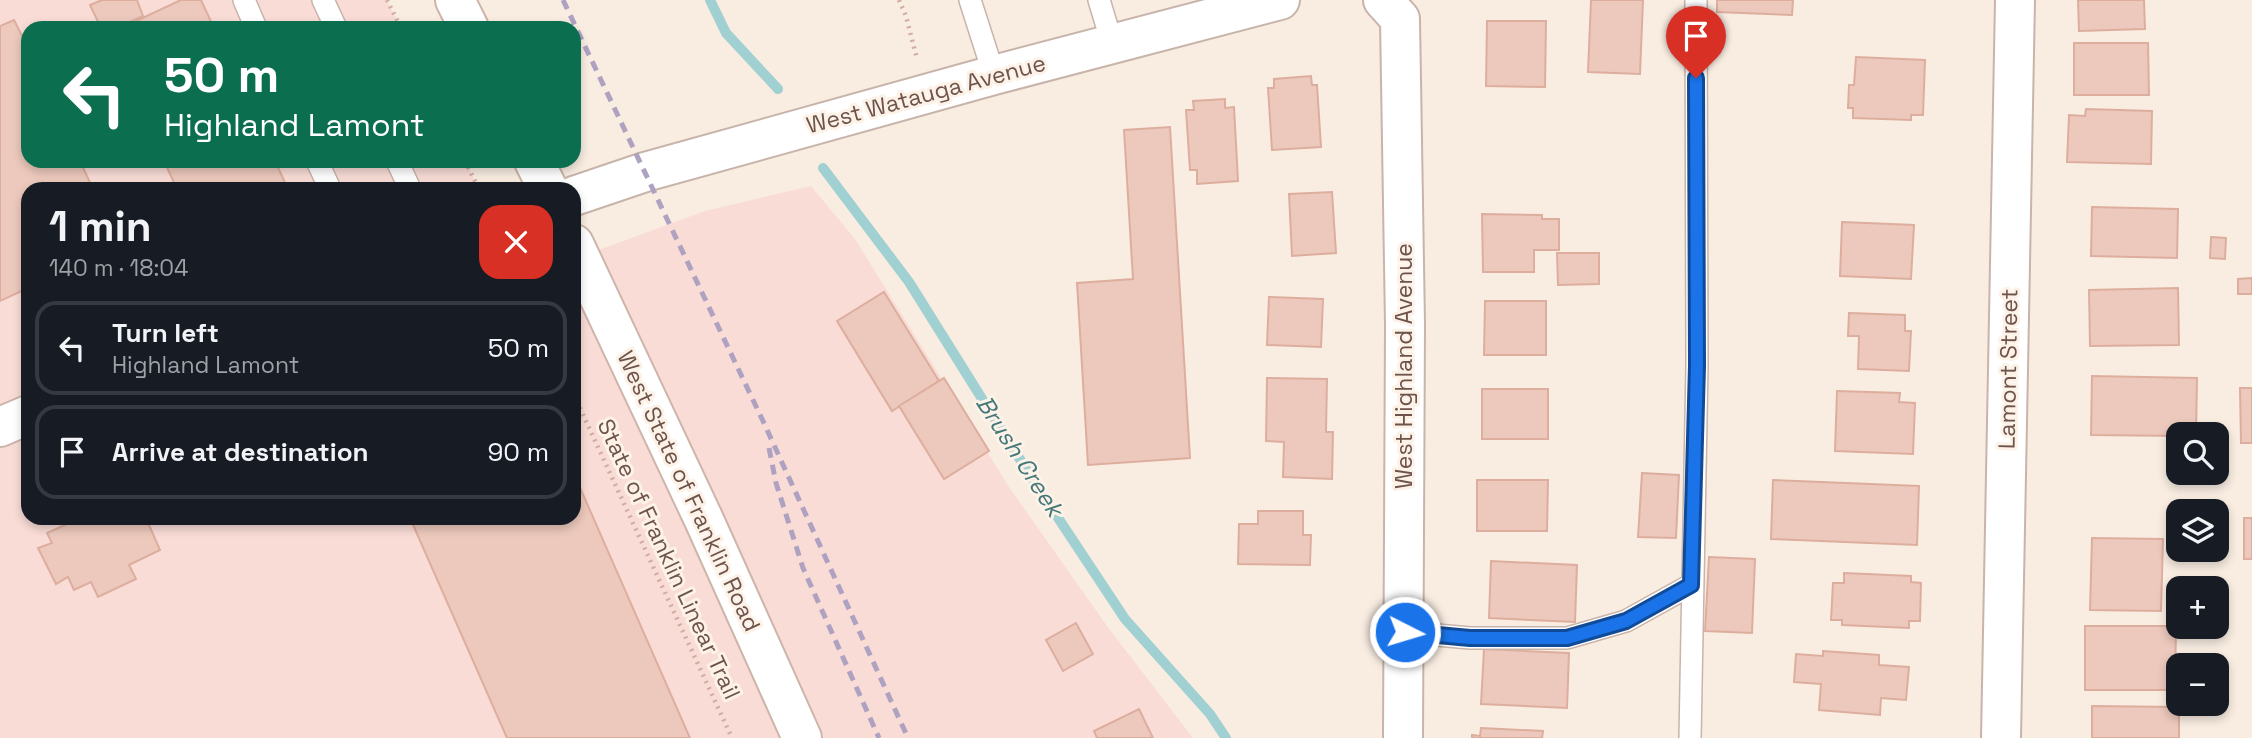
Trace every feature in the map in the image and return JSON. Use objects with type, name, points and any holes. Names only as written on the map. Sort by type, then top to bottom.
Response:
[{"type":"street","points":[[455,0],[466,21]]},
{"type":"street","name":"West Watauga Avenue","points":[[581,194],[645,172],[994,75],[1280,0]]},
{"type":"street","name":"West Highland Avenue","points":[[1383,0],[1400,19],[1405,325],[1403,738]]},
{"type":"street","name":"Lamont Street","points":[[2001,738],[2015,0]]},
{"type":"street","name":"West State of Franklin Road","points":[[581,259],[704,520],[802,738]]},
{"type":"street","points":[[0,427],[21,418]]},
{"type":"lane","points":[[244,0],[253,21]]},
{"type":"lane","points":[[323,0],[333,21]]},
{"type":"lane","points":[[970,0],[994,75]]},
{"type":"lane","points":[[1099,0],[1112,43]]},
{"type":"lane","points":[[1690,738],[1697,366],[1696,0]]},
{"type":"lane","points":[[1405,632],[1470,638],[1567,638],[1626,621],[1691,585]]},
{"type":"path","points":[[387,0],[398,21]]},
{"type":"path","points":[[899,0],[906,16],[926,94]]},
{"type":"path","name":"State of Franklin Linear Trail","points":[[581,411],[732,738]]},
{"type":"shaded area","points":[[0,0],[387,0],[398,21],[21,21],[21,168],[468,168],[476,182],[21,182],[21,525],[581,525],[581,256],[705,211],[811,186],[855,239],[1009,487],[1107,626],[1193,738],[0,738]]},
{"type":"building","points":[[102,0],[137,0],[143,16],[132,21],[98,21],[90,5]]},
{"type":"building","points":[[181,0],[201,0],[211,21],[136,21]]},
{"type":"building","points":[[1591,0],[1643,0],[1640,74],[1588,72]]},
{"type":"building","points":[[1717,0],[1793,0],[1792,15],[1717,12]]},
{"type":"building","points":[[2078,0],[2144,0],[2145,29],[2079,31]]},
{"type":"building","points":[[14,20],[21,34],[21,168],[83,168],[90,182],[21,182],[21,291],[0,301],[0,26]]},
{"type":"building","points":[[1487,21],[1546,21],[1545,87],[1486,86]]},
{"type":"building","points":[[2074,43],[2148,43],[2149,95],[2074,95]]},
{"type":"building","points":[[1856,57],[1925,60],[1923,115],[1911,115],[1911,120],[1853,118],[1853,108],[1848,108],[1849,85],[1854,85]]},
{"type":"building","points":[[1311,76],[1312,85],[1317,85],[1321,147],[1272,150],[1268,88],[1274,88],[1274,79]]},
{"type":"building","points":[[1225,99],[1225,108],[1234,107],[1238,181],[1197,184],[1197,170],[1190,170],[1186,110],[1194,110],[1193,101]]},
{"type":"building","points":[[2086,109],[2152,111],[2151,164],[2067,162],[2069,115],[2085,116]]},
{"type":"building","points":[[1170,127],[1190,458],[1088,465],[1077,283],[1133,279],[1124,130]]},
{"type":"building","points":[[167,168],[278,168],[285,182],[174,182]]},
{"type":"building","points":[[1332,192],[1336,253],[1292,256],[1289,194]]},
{"type":"building","points":[[2092,207],[2178,209],[2177,258],[2091,256]]},
{"type":"building","points":[[1482,214],[1542,215],[1542,219],[1559,219],[1559,250],[1534,250],[1534,272],[1483,272]]},
{"type":"building","points":[[1842,222],[1914,225],[1911,279],[1840,276]]},
{"type":"building","points":[[2211,237],[2226,238],[2225,259],[2210,258]]},
{"type":"building","points":[[1557,253],[1599,253],[1599,284],[1558,285]]},
{"type":"building","points":[[2252,278],[2252,294],[2238,294],[2238,279]]},
{"type":"building","points":[[2178,288],[2179,345],[2090,346],[2089,290]]},
{"type":"building","points":[[884,292],[939,381],[892,411],[837,321]]},
{"type":"building","points":[[1269,297],[1323,299],[1321,347],[1267,345]]},
{"type":"building","points":[[1485,301],[1546,301],[1546,355],[1484,355]]},
{"type":"building","points":[[1849,313],[1905,315],[1905,331],[1911,331],[1909,371],[1858,369],[1859,336],[1848,336]]},
{"type":"building","points":[[2092,376],[2197,378],[2196,422],[2166,422],[2166,436],[2091,435]]},
{"type":"building","points":[[944,378],[989,451],[944,479],[899,406]]},
{"type":"building","points":[[1267,378],[1327,379],[1326,432],[1333,432],[1332,479],[1283,477],[1284,442],[1266,441]]},
{"type":"building","points":[[2240,388],[2252,388],[2252,443],[2241,443]]},
{"type":"building","points":[[1482,389],[1548,389],[1548,439],[1482,439]]},
{"type":"building","points":[[1837,391],[1900,393],[1899,402],[1915,403],[1913,454],[1835,451]]},
{"type":"building","points":[[1642,473],[1679,475],[1676,538],[1638,537]]},
{"type":"building","points":[[1477,480],[1548,480],[1547,531],[1477,531]]},
{"type":"building","points":[[1773,480],[1919,486],[1917,545],[1771,539]]},
{"type":"building","points":[[581,490],[690,738],[507,738],[413,525],[581,525]]},
{"type":"building","points":[[1258,511],[1303,511],[1303,535],[1311,535],[1310,565],[1238,564],[1239,524],[1258,524]]},
{"type":"building","points":[[2244,518],[2252,518],[2252,559],[2244,559]]},
{"type":"building","points":[[65,525],[149,525],[160,550],[129,565],[136,579],[98,597],[91,582],[74,590],[68,577],[56,584],[38,548],[52,543],[47,533]]},
{"type":"building","points":[[2092,538],[2163,539],[2161,611],[2090,610]]},
{"type":"building","points":[[1709,557],[1755,559],[1752,633],[1705,631]]},
{"type":"building","points":[[1491,561],[1577,565],[1575,622],[1489,618]]},
{"type":"building","points":[[1844,573],[1911,576],[1911,582],[1921,583],[1920,621],[1909,621],[1909,628],[1842,625],[1842,620],[1831,620],[1833,583],[1844,583]]},
{"type":"building","points":[[1076,623],[1093,654],[1063,671],[1046,640]]},
{"type":"building","points":[[2085,626],[2166,626],[2166,639],[2176,639],[2176,653],[2166,653],[2166,690],[2085,690]]},
{"type":"building","points":[[1484,649],[1569,653],[1567,708],[1481,704]]},
{"type":"building","points":[[1823,651],[1879,655],[1879,665],[1909,667],[1906,700],[1881,698],[1880,715],[1819,710],[1821,684],[1794,682],[1796,654],[1823,656]]},
{"type":"building","points":[[2092,706],[2166,707],[2166,716],[2179,716],[2179,738],[2092,738]]},
{"type":"building","points":[[1139,709],[1153,738],[1097,738],[1094,731]]},
{"type":"building","points":[[1481,728],[1543,731],[1542,738],[1472,738],[1472,735],[1480,736]]},
{"type":"waterway","name":"Brush Creek","points":[[710,0],[726,33],[778,89]]},
{"type":"waterway","name":"Brush Creek","points":[[823,168],[909,282],[1031,477],[1125,619],[1210,714],[1226,738]]},
{"type":"railway","points":[[563,0],[573,21]]},
{"type":"railway","points":[[581,38],[763,421],[908,738]]},
{"type":"railway","points":[[769,448],[776,483],[803,568],[879,738]]},
{"type":"route","points":[[1405,632],[1470,638],[1567,638],[1626,621],[1691,585],[1697,366],[1696,78]]}]
